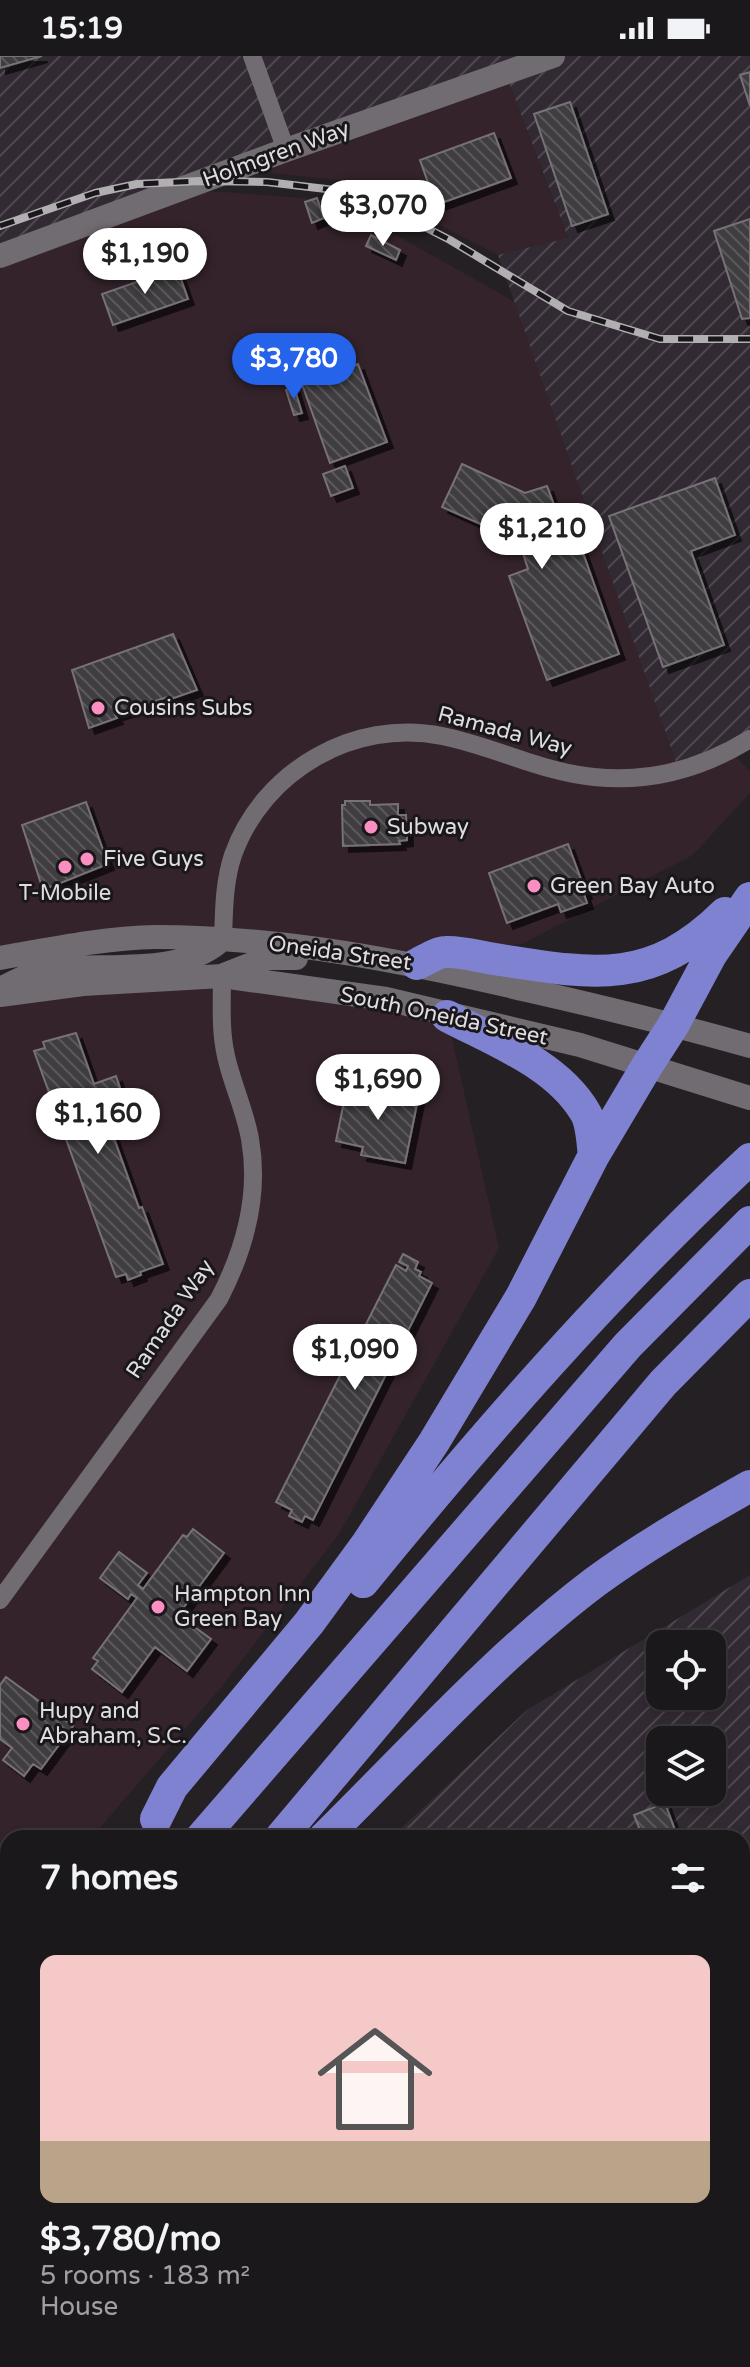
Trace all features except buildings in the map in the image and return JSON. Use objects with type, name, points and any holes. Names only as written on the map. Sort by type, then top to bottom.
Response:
[{"type":"highway","points":[[417,964],[443,951],[544,967],[610,972],[631,969],[658,961],[681,949],[703,934],[750,888]]},
{"type":"highway","points":[[148,1829],[172,1787],[309,1623],[366,1545],[434,1442],[521,1297],[594,1155],[674,1024],[711,955],[750,898]]},
{"type":"highway","points":[[447,1016],[539,1066],[569,1092],[587,1115],[594,1155]]},
{"type":"highway","points":[[148,1829],[546,1367],[658,1248],[750,1159]]},
{"type":"highway","points":[[208,1830],[628,1345],[750,1222]]},
{"type":"highway","points":[[287,1830],[663,1383],[750,1295]]},
{"type":"highway","points":[[332,1830],[553,1615],[647,1546],[750,1486]]},
{"type":"street","points":[[252,56],[286,150]]},
{"type":"street","name":"Holmgren Way","points":[[0,256],[286,150],[553,56]]},
{"type":"street","name":"Ramada Way","points":[[223,939],[225,886],[233,855],[245,829],[261,804],[280,783],[327,750],[357,739],[412,732],[463,741],[559,771],[621,779],[679,771],[730,751],[750,739]]},
{"type":"street","name":"Oneida Street","points":[[0,958],[153,937],[286,944],[417,964],[674,1024],[750,1046]]},
{"type":"street","points":[[0,988],[43,970],[166,964],[211,949],[223,939]]},
{"type":"street","points":[[222,976],[267,958],[306,959],[373,968],[417,964]]},
{"type":"street","name":"Ramada Way","points":[[0,1600],[219,1299],[244,1242],[251,1210],[253,1173],[250,1139],[226,1058],[221,1029],[222,976]]},
{"type":"street","name":"South Oneida Street","points":[[0,995],[83,984],[222,976],[386,999],[447,1016],[580,1045],[750,1098]]},
{"type":"shaded area","points":[[0,56],[750,56],[750,739],[679,771],[498,255],[568,238],[505,72],[0,256]]},
{"type":"shaded area","points":[[505,72],[568,239],[498,255],[356,182],[234,169]]},
{"type":"shaded area","points":[[171,191],[316,199],[364,217],[517,303],[679,771],[730,751],[750,771],[750,793],[693,855],[522,944],[393,959],[223,939],[0,958],[0,256]]},
{"type":"shaded area","points":[[222,976],[447,1016],[499,1248],[339,1534],[219,1690],[98,1830],[0,1830],[0,995]]},
{"type":"shaded area","points":[[750,1575],[750,1830],[400,1830],[527,1710],[646,1638],[646,1710],[726,1710],[726,1630],[659,1630]]},
{"type":"railway","points":[[0,226],[95,193],[137,184],[267,182],[343,191],[388,208],[450,240],[568,311],[660,339],[750,339]]},
{"type":"place","name":"Cousins Subs","points":[[98,708]]},
{"type":"place","name":"Subway","points":[[371,827]]},
{"type":"place","name":"Five Guys","points":[[87,859]]},
{"type":"place","name":"T-Mobile","points":[[65,867]]},
{"type":"place","name":"Green Bay Auto","points":[[534,886]]},
{"type":"place","name":"Hampton Inn Green Bay","points":[[158,1607]]},
{"type":"place","name":"Hupy and Abraham, S.C.","points":[[23,1724]]}]
